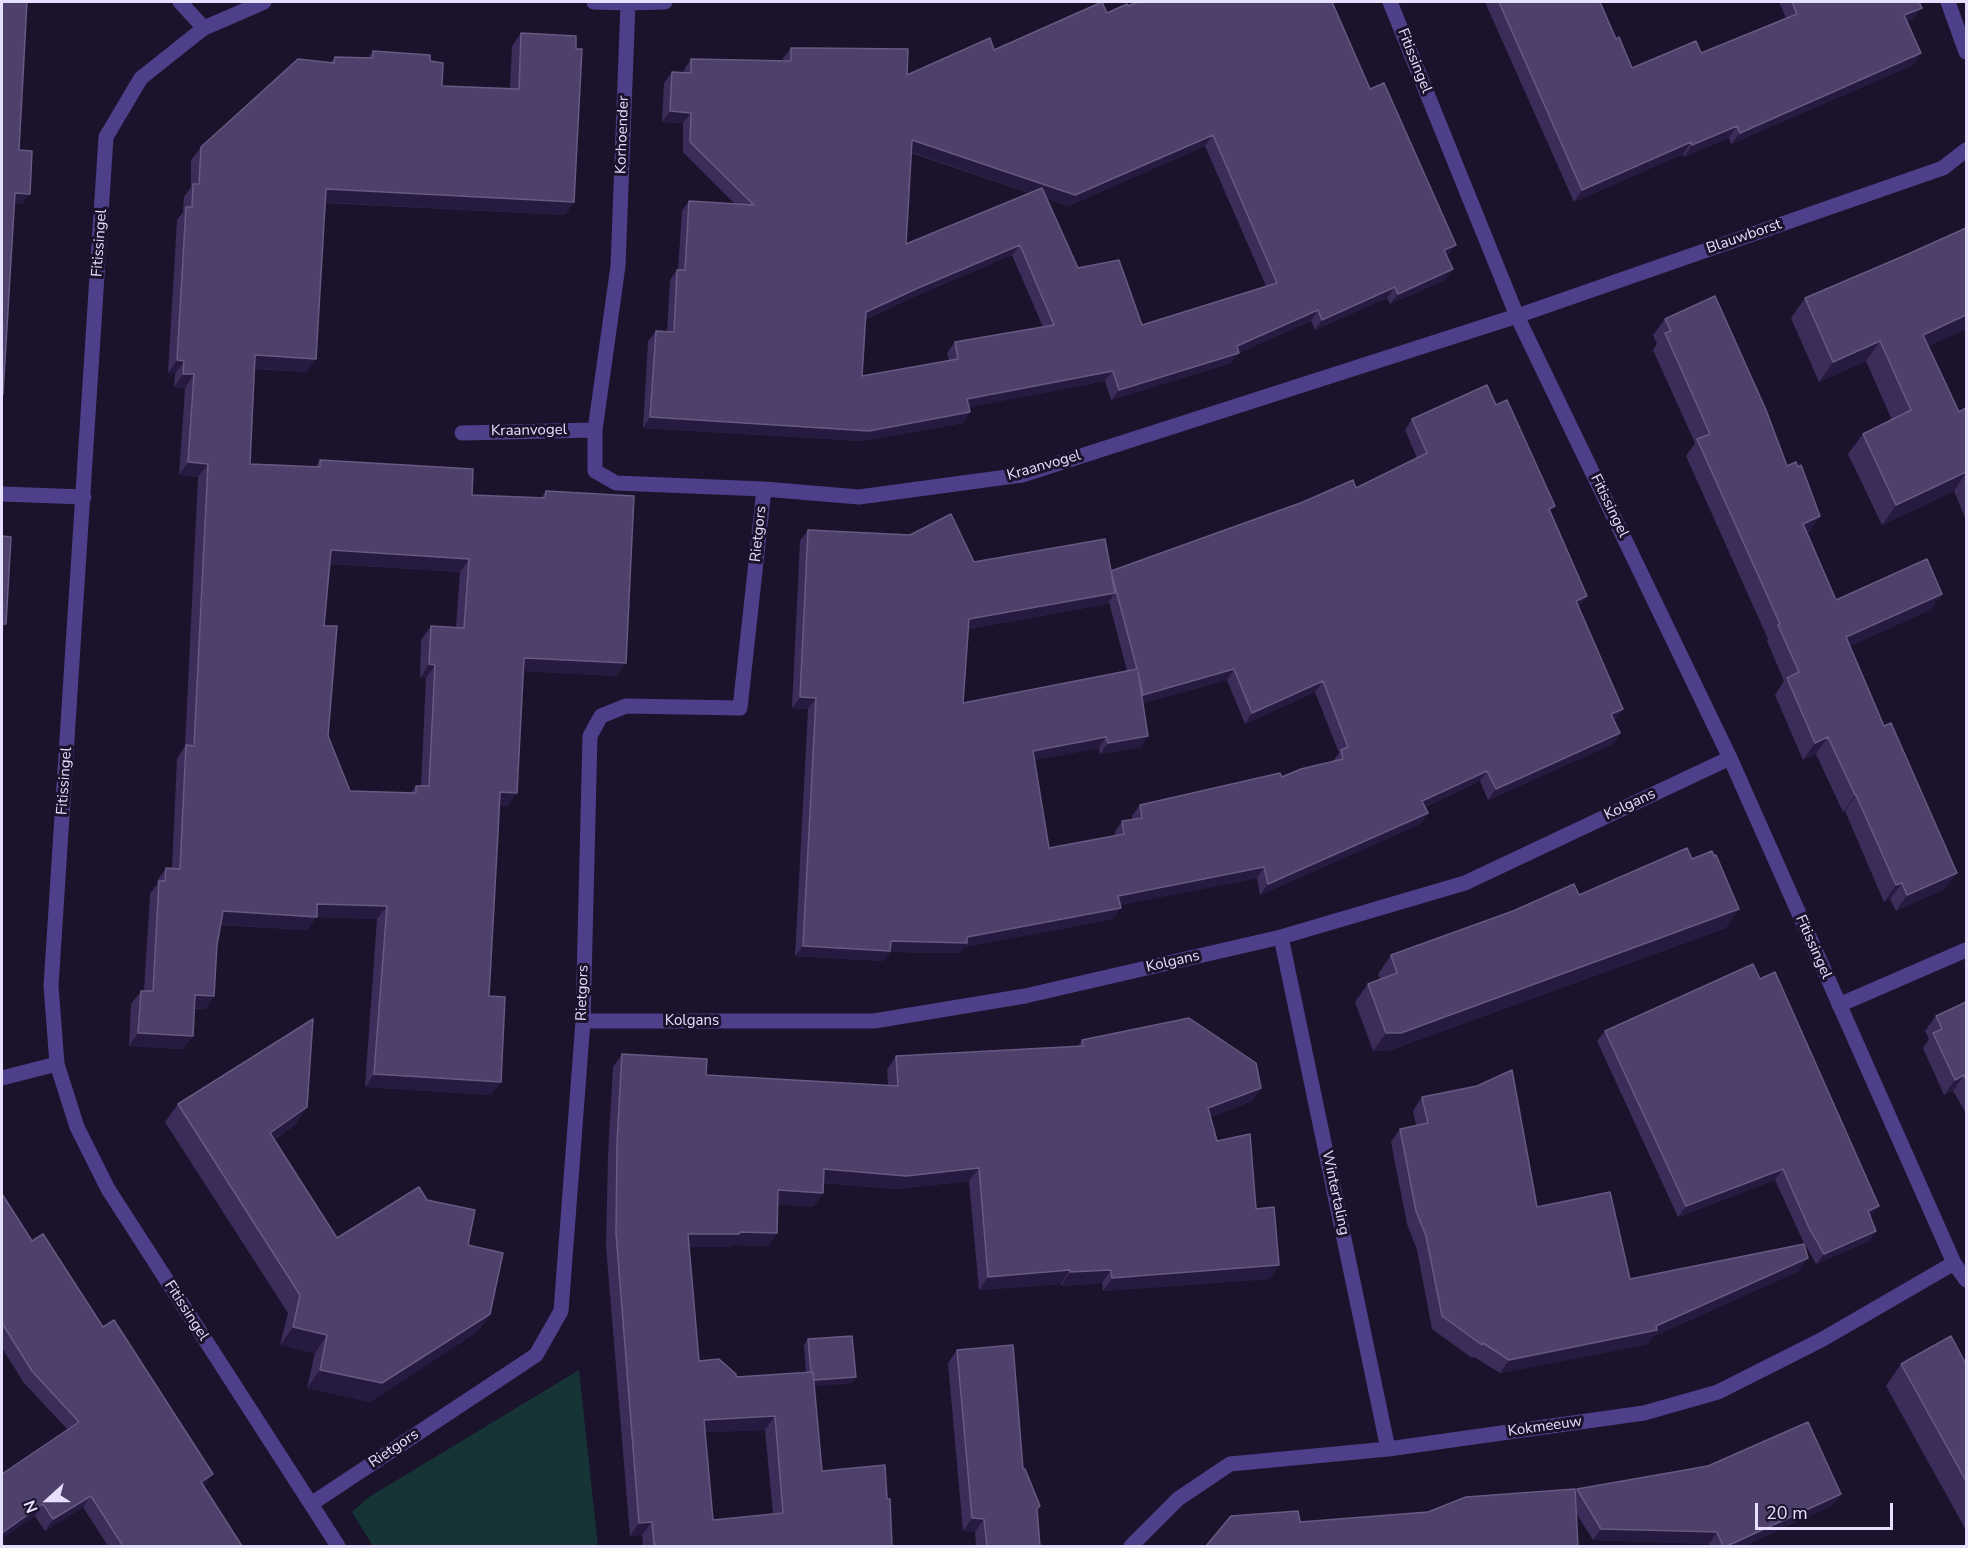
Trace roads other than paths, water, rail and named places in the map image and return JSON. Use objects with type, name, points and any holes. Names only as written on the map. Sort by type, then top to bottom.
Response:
[{"type":"street","points":[[180,2],[204,28]]},
{"type":"street","name":"Fitissingel","points":[[264,2],[204,28],[141,78],[106,137],[51,986],[57,1064],[77,1127],[108,1189],[338,1546]]},
{"type":"street","points":[[600,2],[666,2]]},
{"type":"street","name":"Fitissingel","points":[[1390,2],[1517,316],[1730,758],[1954,1263],[1966,1280]]},
{"type":"street","points":[[1948,2],[1966,52]]},
{"type":"street","name":"Korhoender","points":[[618,266],[628,3]]},
{"type":"street","name":"Blauwborst","points":[[1517,316],[1943,168],[1966,150]]},
{"type":"street","name":"Kraanvogel","points":[[618,266],[595,430],[595,471],[616,483],[764,489],[859,497],[1022,476],[1517,316]]},
{"type":"street","name":"Kraanvogel","points":[[462,433],[595,430]]},
{"type":"street","name":"Rietgors","points":[[311,1504],[536,1355],[561,1311],[583,1021],[590,736],[601,716],[626,706],[740,708],[764,489]]},
{"type":"street","points":[[2,494],[84,497]]},
{"type":"street","name":"Kolgans","points":[[583,1021],[874,1021],[1025,996],[1281,937],[1465,883],[1730,758]]},
{"type":"street","name":"Wintertaling","points":[[1281,937],[1388,1449]]},
{"type":"street","points":[[1839,1005],[1966,950]]},
{"type":"street","points":[[2,1078],[57,1064]]},
{"type":"street","name":"Kokmeeuw","points":[[1131,1546],[1178,1499],[1230,1464],[1388,1449],[1644,1413],[1718,1392],[1823,1339],[1954,1263]]}]
